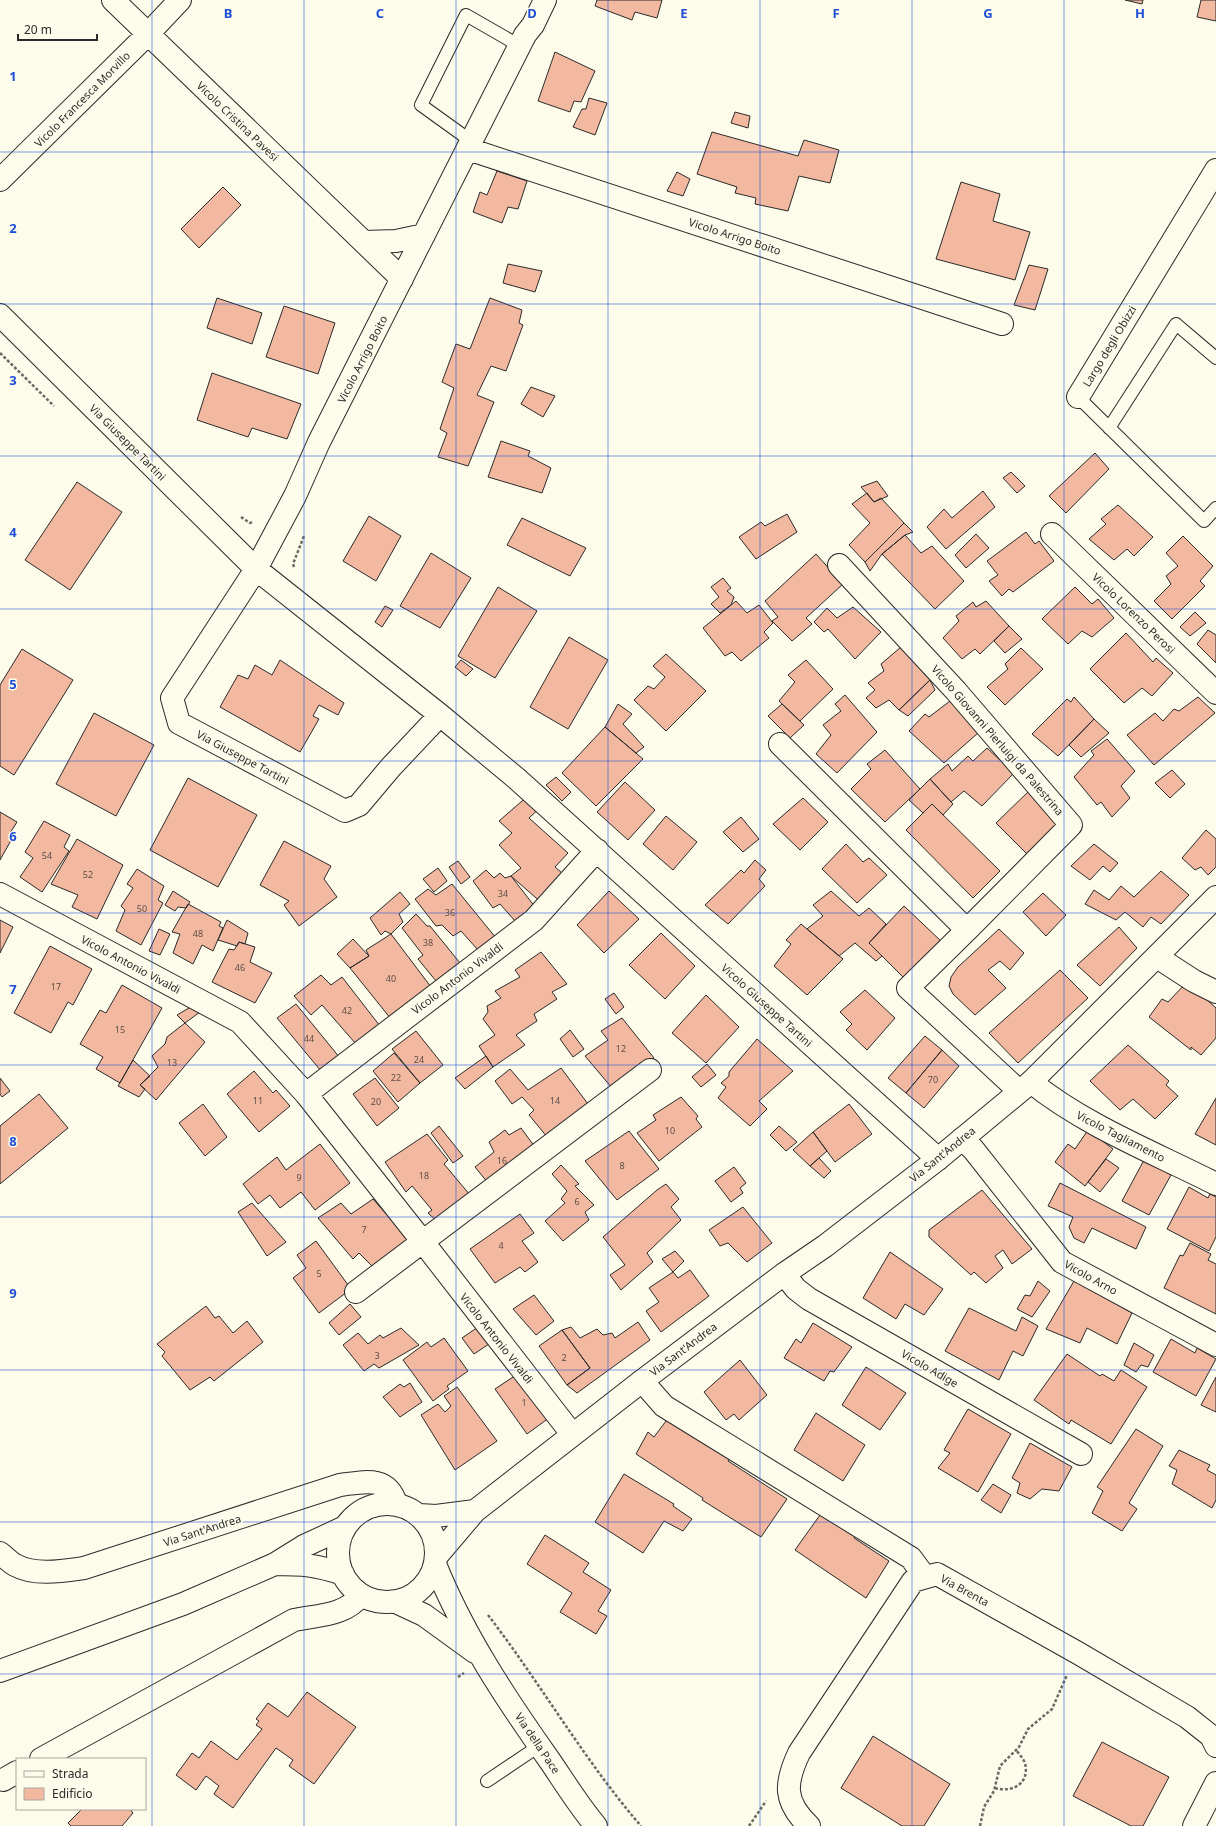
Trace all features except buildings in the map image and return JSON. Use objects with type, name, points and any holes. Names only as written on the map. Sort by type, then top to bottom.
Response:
[{"type":"street","name":"Vicolo Cristina Pavesi","points":[[113,0],[402,279]]},
{"type":"street","name":"Vicolo Francesca Morvillo","points":[[0,180],[148,34],[180,0]]},
{"type":"street","name":"Vicolo Arrigo Boito","points":[[256,569],[295,496],[319,442],[522,40],[533,25],[545,0]]},
{"type":"street","name":"Vicolo Arrigo Boito","points":[[470,145],[1002,324]]},
{"type":"street","name":"Largo degli Obizzi","points":[[1078,397],[1216,170]]},
{"type":"street","points":[[364,242],[396,241],[424,235]]},
{"type":"street","name":"Via Giuseppe Tartini","points":[[0,315],[256,569],[440,715],[516,778],[597,850]]},
{"type":"street","name":"Vicolo Lorenzo Perosi","points":[[1052,534],[1216,693]]},
{"type":"street","name":"Vicolo Giovanni Pierluigi da Palestrina","points":[[839,565],[956,691],[1071,824],[908,988],[1025,1086]]},
{"type":"street","name":"Via Giuseppe Tartini","points":[[256,569],[172,698],[179,723],[345,811],[359,805],[440,715]]},
{"type":"street","points":[[780,744],[967,930]]},
{"type":"street","name":"Vicolo Antonio Vivaldi","points":[[306,1094],[534,920],[597,850]]},
{"type":"street","name":"Vicolo Giuseppe Tartini","points":[[597,850],[938,1159]]},
{"type":"street","name":"Vicolo Antonio Vivaldi","points":[[0,894],[240,1022],[306,1094],[572,1434]]},
{"type":"street","name":"Via Sant'Andrea","points":[[436,1560],[475,1511],[642,1381],[784,1274],[826,1246],[938,1159],[1025,1086],[1216,897]]},
{"type":"street","points":[[1157,957],[1194,981],[1216,992]]},
{"type":"street","points":[[356,1292],[650,1070]]},
{"type":"street","name":"Vicolo Tagliamento","points":[[1025,1086],[1057,1102],[1085,1119],[1216,1184]]},
{"type":"street","name":"Vicolo Arno","points":[[962,1139],[973,1149],[1062,1262],[1216,1345]]},
{"type":"street","name":"Vicolo Adige","points":[[784,1274],[796,1289],[809,1300],[1081,1454]]},
{"type":"street","name":"Via Sant'Andrea","points":[[642,1381],[664,1406],[911,1558],[925,1576]]},
{"type":"street","name":"Via Sant'Andrea","points":[[0,1553],[16,1565],[32,1570],[54,1572],[84,1568],[340,1485],[370,1481],[387,1487],[394,1495],[396,1504]]},
{"type":"street","points":[[0,1671],[183,1604],[275,1564],[304,1546],[345,1527],[360,1512],[373,1506],[396,1504],[413,1511],[419,1515],[432,1532],[436,1545],[436,1560],[432,1573],[425,1585],[414,1594],[396,1602],[374,1601],[361,1595],[350,1586],[342,1574],[338,1561],[338,1547],[345,1527]]},
{"type":"street","points":[[419,1515],[436,1516],[475,1511]]},
{"type":"street","name":"Via della Pace","points":[[436,1560],[445,1589],[482,1658],[540,1746],[596,1826]]},
{"type":"street","points":[[275,1564],[320,1566],[342,1574]]},
{"type":"street","name":"Via Brenta","points":[[809,1826],[799,1817],[790,1799],[788,1784],[790,1773],[799,1753],[913,1581],[925,1576],[937,1574],[1078,1653],[1187,1717],[1211,1736],[1216,1746]]},
{"type":"street","points":[[43,1758],[294,1620],[338,1612],[354,1604],[361,1595]]},
{"type":"street","name":"Via della Pace","points":[[396,1602],[424,1615],[482,1658]]},
{"type":"street","points":[[1194,1826],[1216,1783]]},
{"type":"lane","points":[[470,145],[421,105],[466,15],[522,40]]},
{"type":"lane","points":[[1109,428],[1176,324],[1216,358]]},
{"type":"lane","name":"Largo degli Obizzi","points":[[1078,397],[1204,521],[1216,508]]},
{"type":"lane","points":[[487,1781],[540,1746]]},
{"type":"path","points":[[487,1614],[536,1681],[600,1775],[641,1826]]},
{"type":"path","points":[[980,1826],[984,1807],[995,1788],[1000,1766],[1008,1756],[1016,1750],[1028,1729],[1052,1709],[1078,1653]]},
{"type":"path","points":[[995,1788],[1009,1790],[1020,1784],[1025,1770],[1025,1763],[1016,1750]]}]
